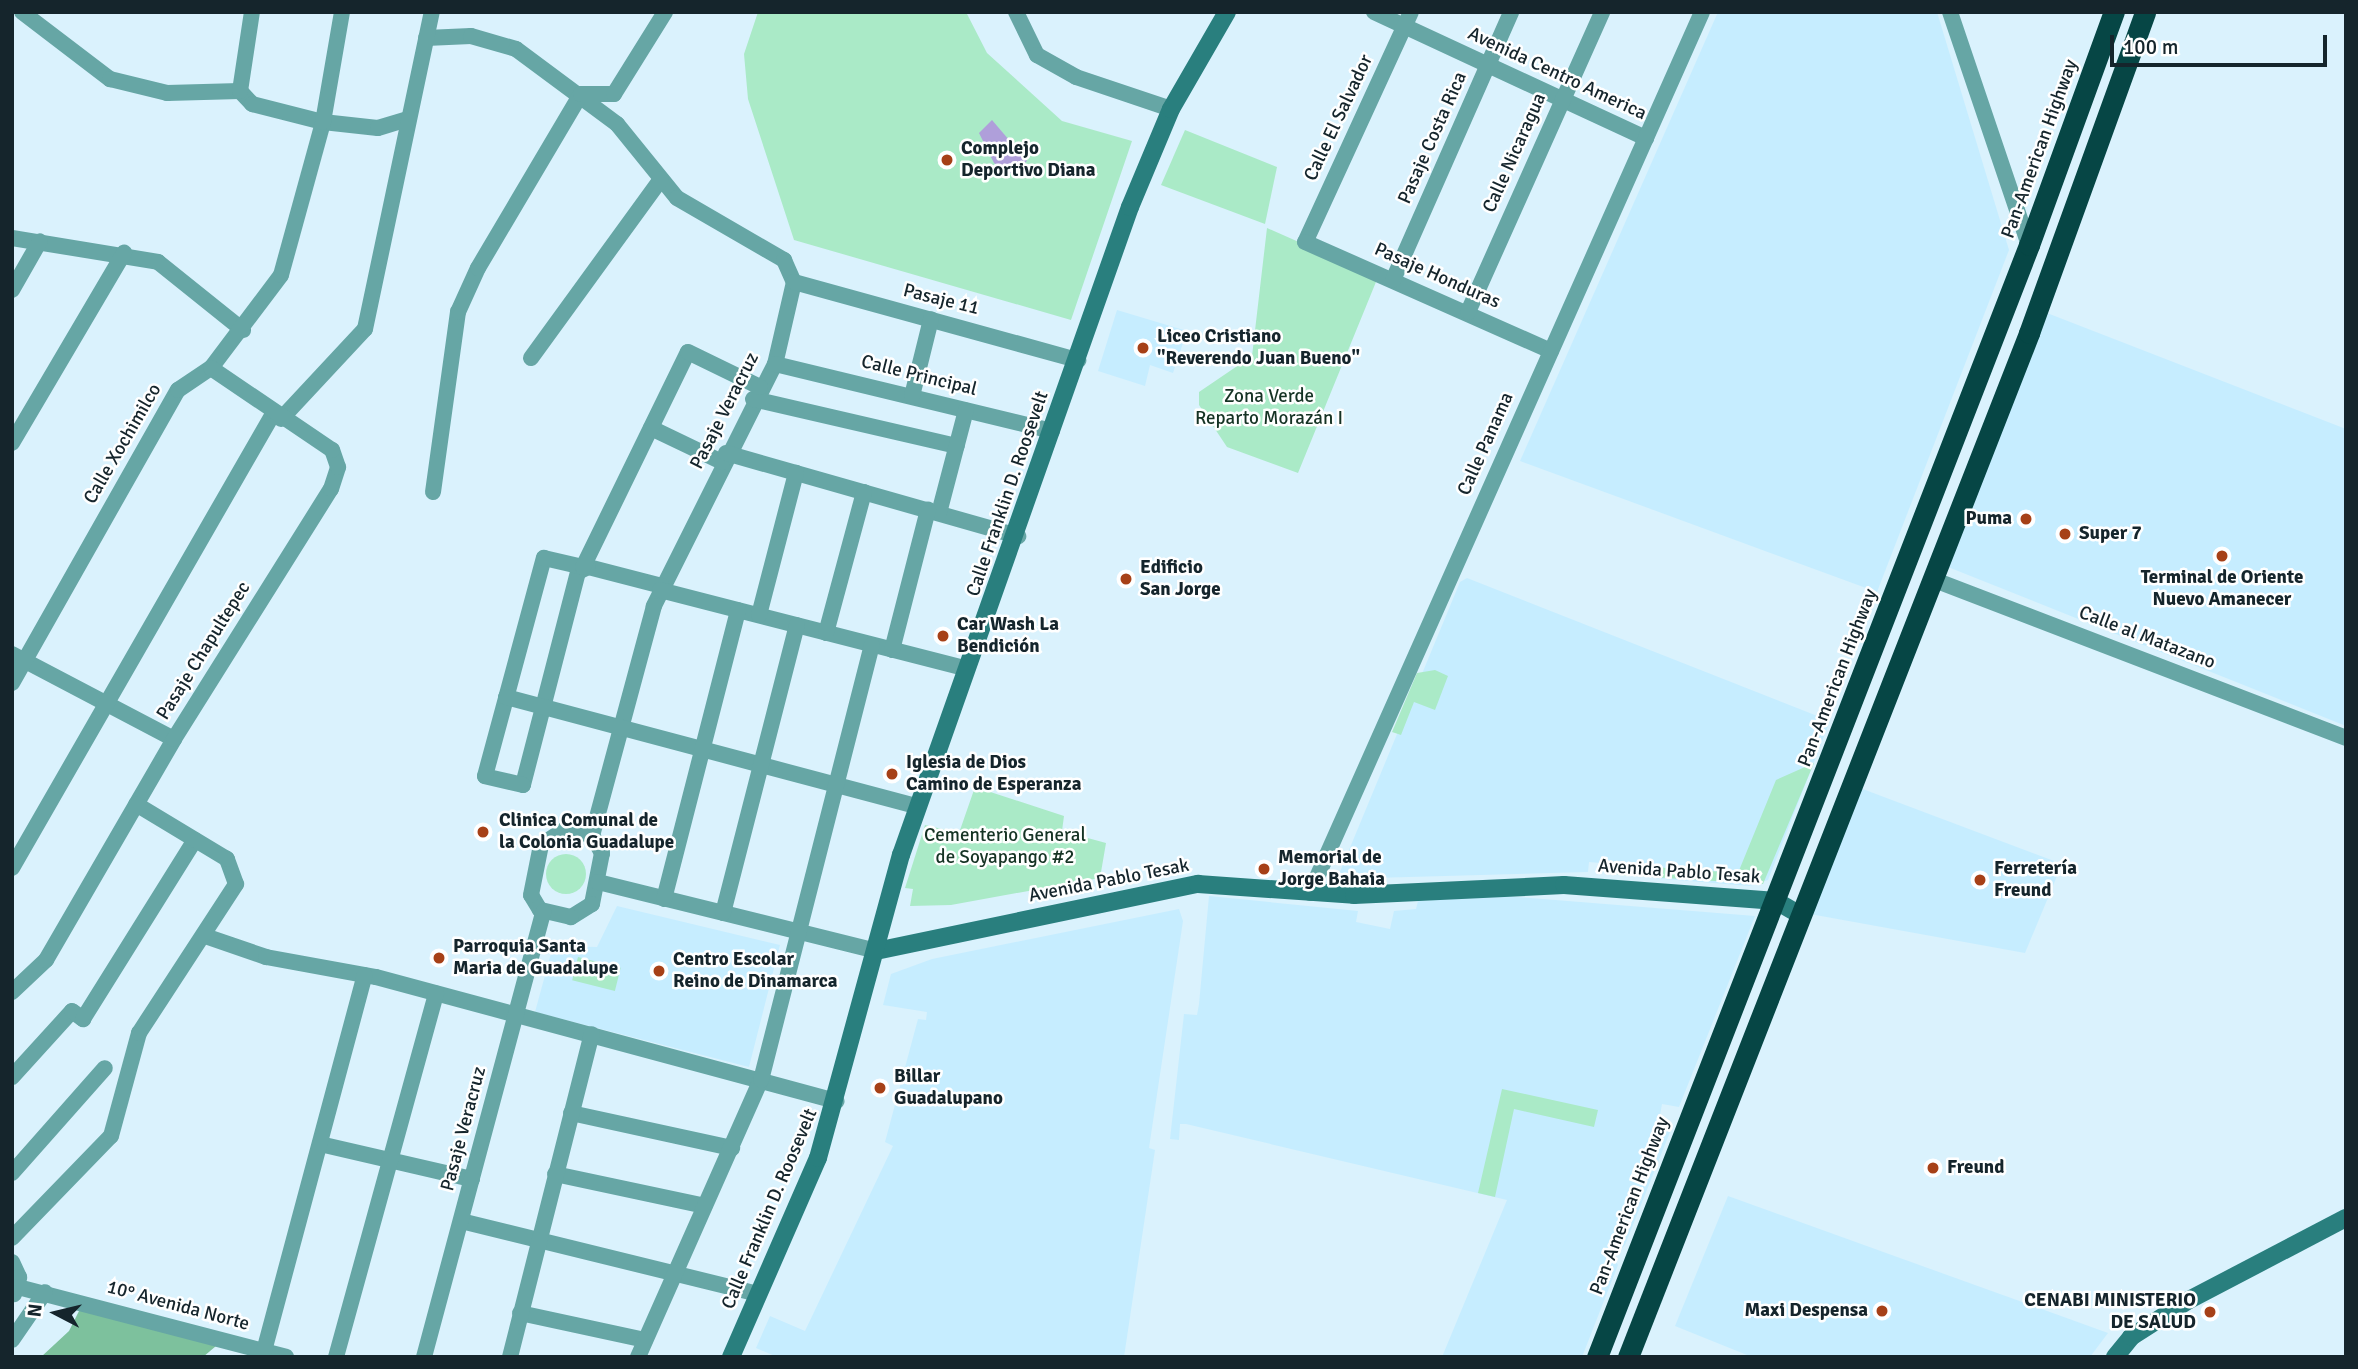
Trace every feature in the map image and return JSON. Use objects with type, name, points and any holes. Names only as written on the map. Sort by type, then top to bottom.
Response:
[{"type":"highway","name":"Pan-American Highway","points":[[1597,1357],[1672,1158],[1776,901],[2010,295],[2114,12]]},
{"type":"highway","points":[[1628,1357],[1704,1175],[2113,104],[2145,12]]},
{"type":"highway","points":[[2085,93],[2097,112],[2113,104]]},
{"type":"highway","points":[[2070,137],[2092,129],[2095,150]]},
{"type":"highway","points":[[1932,579],[1921,567],[1922,551],[2008,332],[2010,295]]},
{"type":"highway","points":[[1688,1119],[1696,1140],[1720,1132]]},
{"type":"highway","points":[[1672,1158],[1695,1149],[1704,1175]]},
{"type":"main road","name":"Calle Franklin D. Roosevelt","points":[[730,1357],[837,1101],[917,806],[1018,536],[1078,360],[1171,109],[1227,12]]},
{"type":"main road","name":"Avenida Pablo Tesak","points":[[876,951],[1198,884],[1310,893],[1564,885],[1776,901],[1802,916]]},
{"type":"main road","points":[[2115,1357],[2131,1337],[2187,1301],[2346,1218]]},
{"type":"street","points":[[22,12],[110,79],[167,93],[240,91],[252,104],[323,122],[379,128],[405,120]]},
{"type":"street","points":[[240,91],[252,12]]},
{"type":"street","name":"Calle Xochimilco","points":[[12,683],[19,657],[178,390],[211,368],[243,330],[281,275],[323,122],[342,12]]},
{"type":"street","points":[[12,868],[277,417],[365,329],[405,120],[432,12]]},
{"type":"street","points":[[581,94],[614,94],[665,12]]},
{"type":"street","points":[[1016,12],[1037,55],[1076,77],[1171,109]]},
{"type":"street","name":"Avenida Centro America","points":[[1374,12],[1408,19],[1488,65],[1646,138]]},
{"type":"street","name":"Pasaje Costa Rica","points":[[1393,280],[1511,12]]},
{"type":"street","name":"Calle Nicaragua","points":[[1468,312],[1602,12]]},
{"type":"street","name":"Calle Panama","points":[[1310,893],[1702,12]]},
{"type":"street","points":[[1950,12],[2029,245]]},
{"type":"street","name":"Calle El Salvador","points":[[1305,242],[1408,19]]},
{"type":"street","points":[[426,38],[447,33],[494,41],[581,94],[617,124],[661,179],[703,216],[784,260],[794,282]]},
{"type":"street","points":[[433,492],[458,312],[581,94]]},
{"type":"street","points":[[531,358],[661,179]]},
{"type":"street","points":[[12,238],[124,253],[180,276],[243,330]]},
{"type":"street","points":[[12,290],[40,242]]},
{"type":"street","name":"Pasaje Honduras","points":[[1305,242],[1551,351]]},
{"type":"street","points":[[12,443],[124,253]]},
{"type":"street","name":"Pasaje 11","points":[[794,282],[1078,360]]},
{"type":"street","name":"Pasaje Veracruz","points":[[592,835],[661,588],[757,393],[775,364],[794,282]]},
{"type":"street","points":[[912,396],[931,319]]},
{"type":"street","points":[[957,446],[757,393],[688,352],[583,567],[523,785],[485,776],[544,558],[583,567],[738,610],[968,669]]},
{"type":"street","name":"Calle Principal","points":[[775,364],[1052,431]]},
{"type":"street","name":"Pasaje Chapultepec","points":[[12,992],[46,960],[174,739],[331,489],[338,467],[332,450],[277,417],[211,368]]},
{"type":"street","points":[[892,650],[966,410]]},
{"type":"street","points":[[651,428],[724,458],[796,473],[1018,536]]},
{"type":"street","points":[[759,615],[796,473]]},
{"type":"street","points":[[826,633],[864,492]]},
{"type":"street","name":"Calle al Matazano","points":[[1932,579],[2346,737]]},
{"type":"street","points":[[664,899],[738,610]]},
{"type":"street","points":[[723,914],[797,625]]},
{"type":"street","points":[[638,1357],[761,1080],[872,645]]},
{"type":"street","points":[[19,657],[174,739]]},
{"type":"street","points":[[506,697],[917,806]]},
{"type":"street","points":[[12,1238],[111,1136],[139,1033],[231,898],[235,872],[195,840],[136,804]]},
{"type":"street","points":[[556,831],[592,835],[602,853],[598,882],[592,904],[578,916],[544,912],[531,895],[541,845],[556,831]]},
{"type":"street","points":[[12,1077],[72,1011],[83,1019],[195,840]]},
{"type":"street","name":"Avenida Pablo Tesak","points":[[598,882],[876,951]]},
{"type":"street","name":"Pasaje Veracruz","points":[[424,1357],[544,912]]},
{"type":"street","points":[[205,936],[266,957],[365,975],[436,992],[837,1101]]},
{"type":"street","points":[[264,1351],[365,975]]},
{"type":"street","points":[[336,1357],[436,992]]},
{"type":"street","points":[[510,1357],[592,1034]]},
{"type":"street","points":[[12,1173],[105,1068]]},
{"type":"street","points":[[571,1112],[732,1148]]},
{"type":"street","points":[[320,1144],[472,1178]]},
{"type":"street","points":[[555,1174],[705,1206]]},
{"type":"street","points":[[461,1221],[758,1294]]},
{"type":"street","points":[[12,1262],[15,1291]]},
{"type":"street","name":"10° Avenida Norte","points":[[15,1291],[45,1292],[233,1350],[264,1351],[286,1357]]},
{"type":"street","points":[[12,1340],[45,1292]]},
{"type":"street","points":[[520,1313],[645,1340]]},
{"type":"shaded area","points":[[1718,12],[1937,12],[2009,250],[1877,592],[1520,461]]},
{"type":"shaded area","points":[[992,120],[1027,161],[1012,174],[994,163],[979,133]]},
{"type":"shaded area","name":"Liceo Cristiano \"Reverendo Juan Bueno\"","points":[[1117,310],[1187,331],[1173,373],[1150,365],[1145,386],[1098,371]]},
{"type":"shaded area","name":"Terminal de Oriente Nuevo Amanecer","points":[[2047,313],[2346,429],[2346,726],[1948,567]]},
{"type":"shaded area","points":[[1467,578],[1830,721],[1768,880],[1749,886],[1618,875],[1611,864],[1589,862],[1588,872],[1337,879],[1460,582]]},
{"type":"shaded area","points":[[1860,788],[2062,864],[2025,953],[1810,914]]},
{"type":"shaded area","points":[[1209,896],[1358,911],[1356,922],[1390,929],[1394,911],[1416,909],[1418,901],[1505,896],[1755,916],[1679,1107],[1662,1104],[1659,1121],[1672,1127],[1625,1245],[1613,1258],[1618,1265],[1582,1357],[1442,1357],[1507,1200],[1186,1124],[1180,1124],[1179,1140],[1170,1139],[1184,1014],[1197,1015],[1199,1004]]},
{"type":"shaded area","name":"Centro Escolar Reino de Dinamarca","points":[[617,906],[780,945],[749,1067],[535,1012],[553,946],[597,947]]},
{"type":"shaded area","points":[[1179,909],[1183,921],[1149,1148],[1155,1150],[1124,1357],[777,1357],[756,1348],[770,1316],[805,1331],[893,1146],[885,1142],[918,1019],[926,1020],[927,1012],[883,1005],[891,974],[932,959]]},
{"type":"shaded area","points":[[1728,1196],[2108,1333],[2090,1357],[1752,1357],[1675,1326]]},
{"type":"green space","name":"Complejo Deportivo Diana","points":[[758,12],[966,12],[987,53],[1062,121],[1132,141],[1071,320],[794,240],[748,99],[744,54]]},
{"type":"green space","points":[[1185,130],[1277,167],[1265,224],[1161,185]]},
{"type":"green space","name":"Zona Verde Reparto Morazán I","points":[[1267,228],[1378,277],[1298,473],[1227,447],[1199,405],[1199,392],[1252,356]]},
{"type":"green space","points":[[1435,670],[1448,676],[1435,710],[1414,702],[1401,735],[1392,732],[1417,673]]},
{"type":"green space","points":[[1814,763],[1763,884],[1618,875],[1611,864],[1738,873],[1776,780]]},
{"type":"green space","name":"Cementerio General de Soyapango #2","points":[[975,787],[1064,816],[1062,831],[1106,843],[1100,878],[951,905],[910,906],[913,889],[905,888],[925,825],[959,833]]},
{"type":"green space","points":[[566,854],[574,855],[580,860],[585,866],[585,882],[580,888],[574,893],[566,894],[558,893],[552,888],[547,882],[546,874],[547,866],[552,860],[558,855]]},
{"type":"green space","points":[[578,957],[621,968],[615,991],[572,980]]},
{"type":"green space","points":[[1502,1089],[1598,1110],[1594,1127],[1514,1109],[1495,1197],[1478,1193]]},
{"type":"green space","points":[[80,1309],[216,1346],[203,1357],[41,1357],[69,1331]]},
{"type":"place","name":"Complejo Deportivo Diana","points":[[947,160]]},
{"type":"place","name":"Liceo Cristiano \"Reverendo Juan Bueno\"","points":[[1143,348]]},
{"type":"place","name":"Puma","points":[[2026,519]]},
{"type":"place","name":"Super 7","points":[[2065,534]]},
{"type":"place","name":"Terminal de Oriente Nuevo Amanecer","points":[[2222,556]]},
{"type":"place","name":"Edificio San Jorge","points":[[1126,579]]},
{"type":"place","name":"Car Wash La Bendición","points":[[943,636]]},
{"type":"place","name":"Iglesia de Dios Camino de Esperanza","points":[[892,774]]},
{"type":"place","name":"Clinica Comunal de la Colonia Guadalupe","points":[[483,832]]},
{"type":"place","name":"Memorial de Jorge Bahaia","points":[[1264,869]]},
{"type":"place","name":"Ferretería Freund","points":[[1980,880]]},
{"type":"place","name":"Parroquia Santa Maria de Guadalupe","points":[[439,958]]},
{"type":"place","name":"Centro Escolar Reino de Dinamarca","points":[[659,971]]},
{"type":"place","name":"Billar Guadalupano","points":[[880,1088]]},
{"type":"place","name":"Freund","points":[[1933,1168]]},
{"type":"place","name":"Maxi Despensa","points":[[1882,1311]]},
{"type":"place","name":"CENABI MINISTERIO DE SALUD","points":[[2210,1312]]}]
